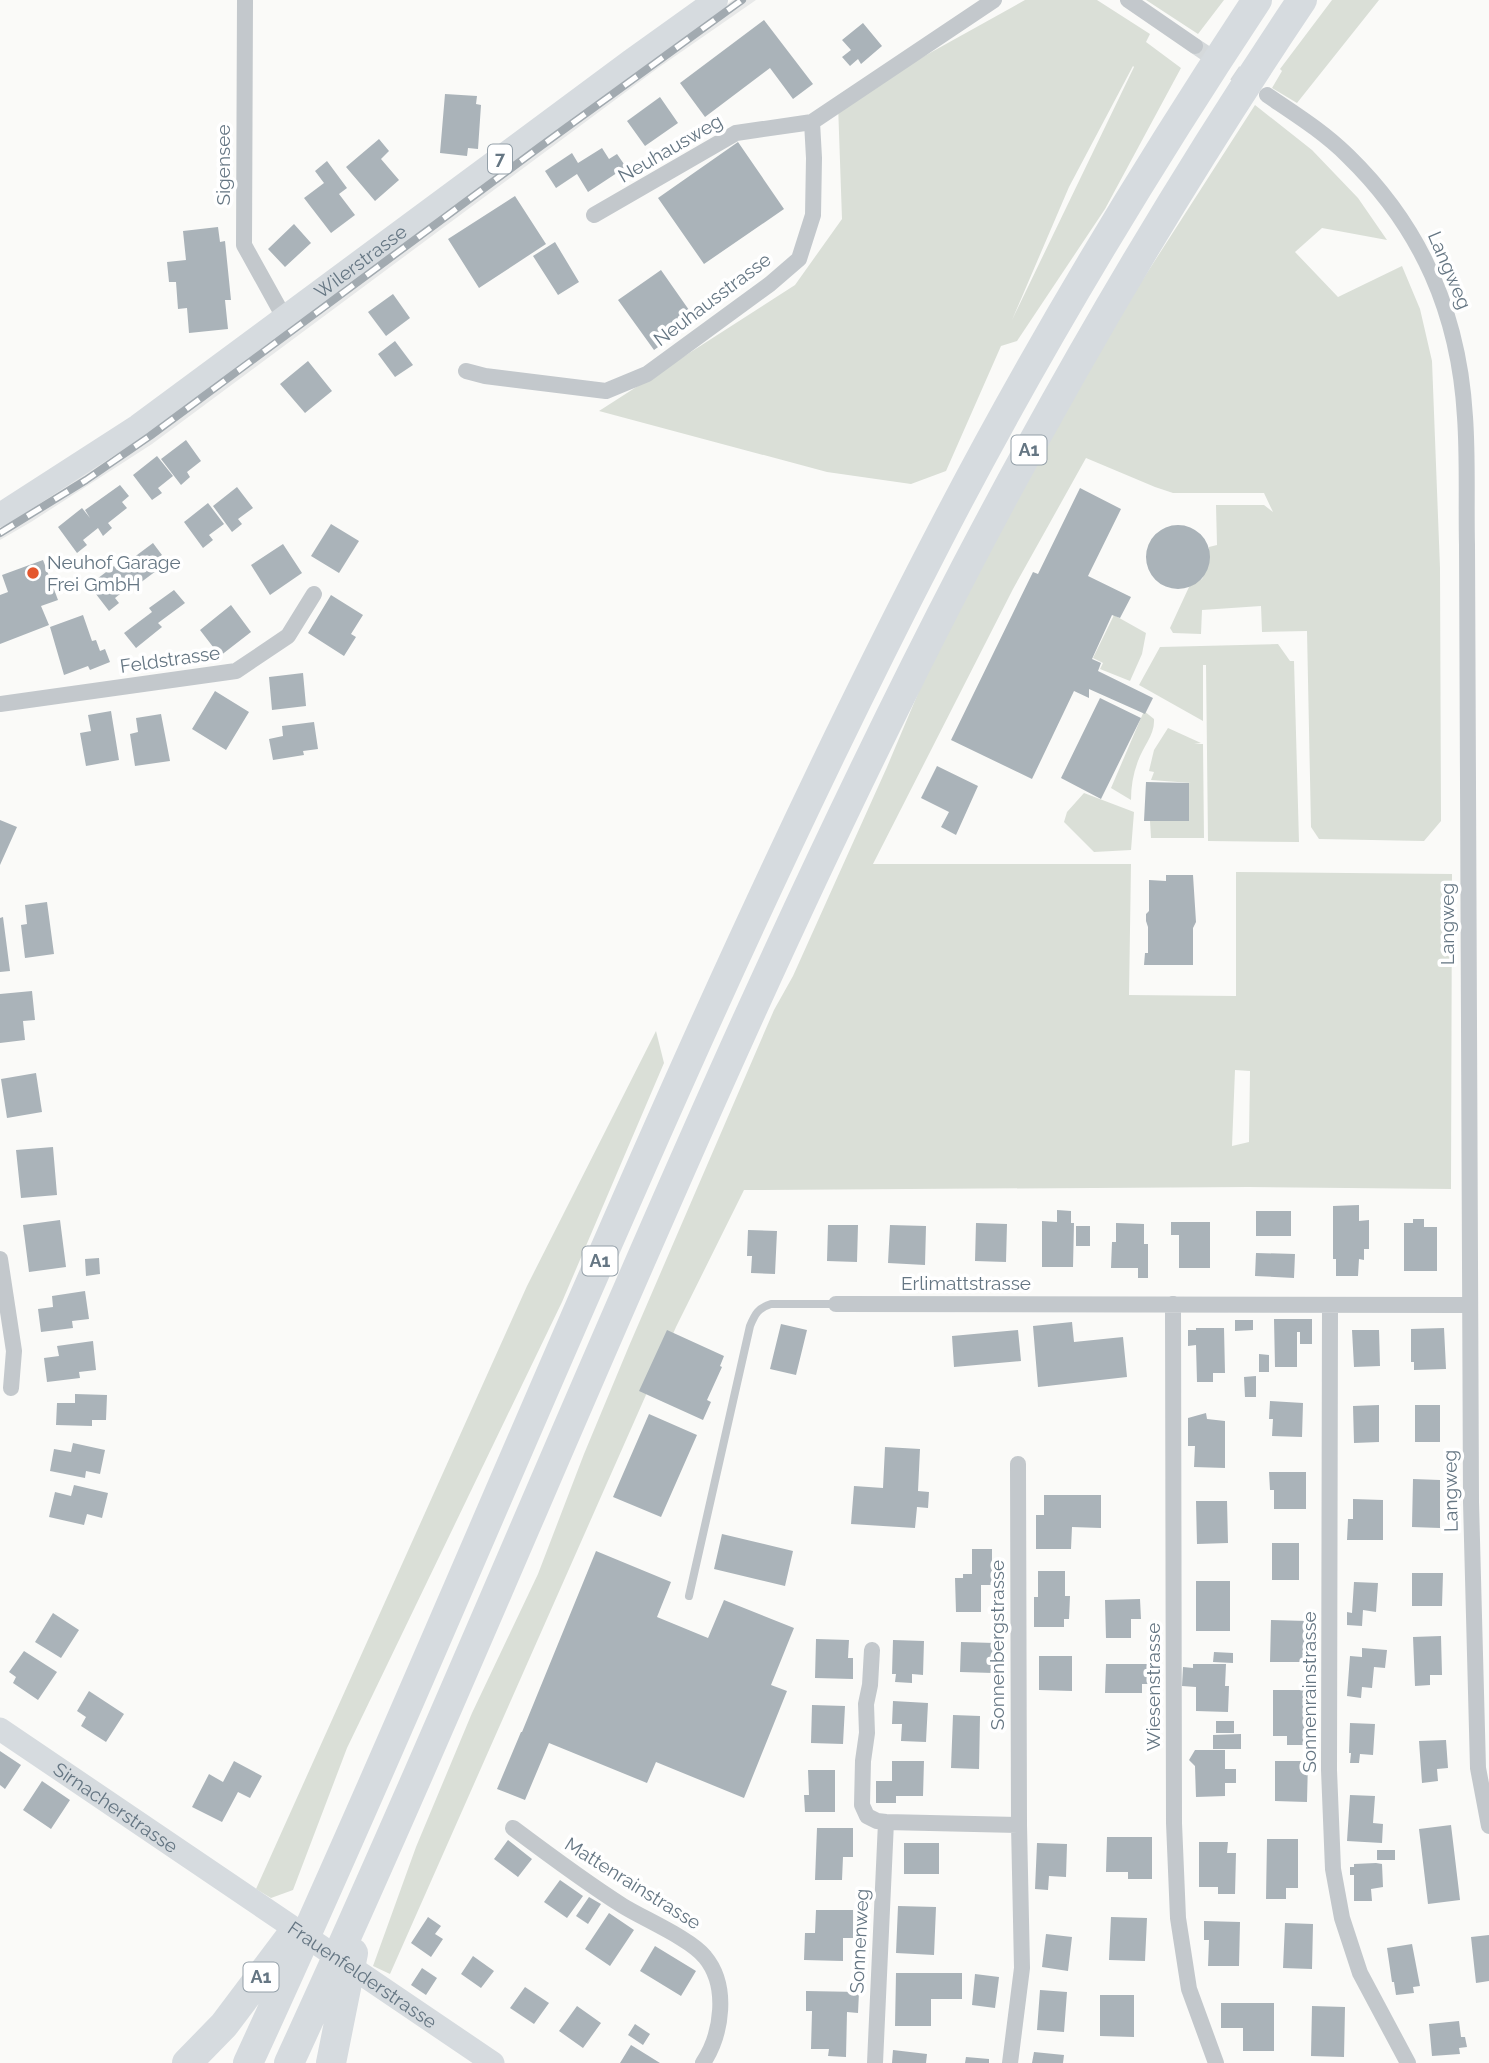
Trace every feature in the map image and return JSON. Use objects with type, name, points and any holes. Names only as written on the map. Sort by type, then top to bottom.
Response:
[{"type":"highway","name":"A1","points":[[248,2063],[328,1886],[635,1180],[751,920],[842,730],[929,557],[1031,368],[1159,151],[1257,0]]},
{"type":"highway","name":"A1","points":[[289,2063],[366,1895],[748,1020],[838,825],[910,678],[966,567],[1105,313],[1199,158],[1301,0]]},
{"type":"highway","name":"A1","points":[[187,2063],[224,2025],[328,1886]]},
{"type":"highway","name":"A1","points":[[331,2063],[366,1895]]},
{"type":"main road","name":"Wilerstrasse","points":[[0,515],[138,426],[716,0]]},
{"type":"street","name":"Sigensee","points":[[245,0],[244,245],[285,319]]},
{"type":"street","points":[[812,121],[993,0]]},
{"type":"street","points":[[1128,0],[1195,46]]},
{"type":"street","name":"Langweg","points":[[1267,95],[1346,154],[1381,191],[1404,221],[1433,273],[1450,320],[1457,351],[1465,417],[1471,1502],[1478,1768],[1489,1826]]},
{"type":"street","name":"Neuhausweg","points":[[594,215],[736,133],[812,121]]},
{"type":"street","name":"Neuhausstrasse","points":[[466,371],[485,376],[606,391],[647,374],[770,284],[799,259],[813,215],[812,121]]},
{"type":"street","name":"Feldstrasse","points":[[0,704],[236,671],[288,636],[314,594]]},
{"type":"street","points":[[0,1259],[14,1351],[11,1388]]},
{"type":"street","name":"Erlimattstrasse","points":[[836,1304],[1470,1305]]},
{"type":"street","name":"Wiesenstrasse","points":[[1173,1304],[1174,1823],[1178,1918],[1189,1989],[1216,2063]]},
{"type":"street","name":"Sonnenrainstrasse","points":[[1330,1306],[1329,1770],[1334,1869],[1342,1918],[1360,1973],[1408,2063]]},
{"type":"street","name":"Sonnenbergstrasse","points":[[1010,2063],[1022,1968],[1018,1464]]},
{"type":"street","points":[[872,1650],[863,1761],[862,1805],[867,1816],[886,1822],[1019,1825]]},
{"type":"street","name":"Sirnacherstrasse","points":[[0,1729],[232,1885]]},
{"type":"street","name":"Sonnenweg","points":[[875,2063],[886,1822]]},
{"type":"street","name":"Mattenrainstrasse","points":[[513,1828],[622,1905],[690,1943],[705,1956],[714,1971],[721,1995],[719,2025],[703,2063]]},
{"type":"street","name":"Frauenfelderstrasse","points":[[232,1885],[493,2063]]},
{"type":"lane","name":"Erlimattstrasse","points":[[689,1596],[755,1313],[771,1304],[836,1304]]},
{"type":"shaded area","points":[[733,0],[756,0],[658,68],[152,444],[0,540],[0,526]]},
{"type":"shaded area","points":[[1025,0],[1097,0],[1150,34],[1146,42],[1181,68],[1105,209],[1017,341],[1001,346],[946,471],[911,484],[827,472],[599,411],[795,285],[842,219],[838,104]],"holes":[[[1134,67],[1012,320],[1069,187]]]},
{"type":"shaded area","points":[[1146,0],[1224,0],[1198,34]]},
{"type":"shaded area","points":[[1332,0],[1379,0],[1297,103],[1272,88],[1282,71],[1280,69]]},
{"type":"shaded area","points":[[1255,105],[1312,150],[1358,198],[1387,240],[1322,228],[1295,252],[1338,297],[1402,266],[1420,309],[1432,361],[1440,568],[1441,821],[1424,841],[1319,839],[1311,827],[1307,631],[1262,632],[1261,606],[1202,610],[1201,634],[1173,633],[1170,628],[1189,587],[1202,579],[1208,565],[1209,547],[1217,545],[1216,505],[1264,505],[1273,512],[1264,493],[1173,493],[1086,458],[1013,589],[873,864],[1131,864],[1129,995],[1236,996],[1236,872],[1452,874],[1451,1189],[1248,1187],[744,1190],[676,1327],[390,1974],[373,1966],[416,1847],[472,1713],[538,1574],[629,1346],[774,1010],[793,976],[930,665],[1033,469],[1127,304]],"holes":[[[1235,1070],[1250,1071],[1249,1142],[1232,1146]]]},
{"type":"shaded area","points":[[1114,615],[1146,633],[1142,654],[1130,681],[1100,669],[1103,663],[1093,658]]},
{"type":"shaded area","points":[[1278,644],[1290,661],[1294,661],[1299,842],[1208,841],[1206,665],[1203,665],[1203,721],[1139,685],[1160,647]]},
{"type":"shaded area","points":[[1144,711],[1154,719],[1154,725],[1136,766],[1131,800],[1111,788]]},
{"type":"shaded area","points":[[1168,728],[1201,743],[1194,744],[1203,744],[1204,838],[1151,838],[1150,821],[1189,821],[1191,783],[1151,780],[1154,772],[1149,771],[1154,750]]},
{"type":"shaded area","points":[[1084,793],[1134,812],[1131,850],[1094,852],[1064,822],[1067,812]]},
{"type":"shaded area","points":[[656,1031],[664,1063],[562,1302],[347,1748],[293,1890],[271,1898],[256,1889],[527,1286]]},
{"type":"building","points":[[764,20],[813,84],[793,99],[770,68],[705,117],[680,83]]},
{"type":"building","points":[[863,23],[882,46],[861,64],[858,59],[850,66],[842,57],[851,50],[842,40]]},
{"type":"building","points":[[445,94],[477,96],[476,104],[481,105],[478,149],[468,148],[467,156],[440,153]]},
{"type":"building","points":[[660,97],[678,123],[645,146],[627,121]]},
{"type":"building","points":[[379,139],[389,151],[381,159],[399,180],[375,201],[346,167]]},
{"type":"building","points":[[738,142],[784,209],[704,264],[658,198]]},
{"type":"building","points":[[602,148],[609,159],[617,154],[626,167],[588,192],[577,174],[556,188],[545,171],[572,153],[578,163]]},
{"type":"building","points":[[327,161],[347,188],[339,194],[355,215],[331,233],[304,198],[324,183],[315,171]]},
{"type":"building","points":[[515,196],[546,244],[479,288],[448,239]]},
{"type":"building","points":[[294,224],[311,243],[285,267],[268,249]]},
{"type":"building","points":[[218,227],[220,242],[225,241],[231,300],[225,300],[228,329],[189,333],[187,308],[178,309],[176,282],[169,282],[167,262],[186,260],[183,231]]},
{"type":"building","points":[[555,242],[579,282],[558,295],[533,256]]},
{"type":"building","points":[[661,270],[696,320],[654,350],[618,300]]},
{"type":"building","points":[[393,294],[410,318],[386,336],[368,312]]},
{"type":"building","points":[[395,341],[413,365],[395,377],[378,354]]},
{"type":"building","points":[[308,361],[332,391],[305,413],[280,384]]},
{"type":"building","points":[[186,440],[201,461],[187,472],[190,477],[181,485],[161,459]]},
{"type":"building","points":[[157,456],[173,476],[158,488],[162,493],[152,500],[133,475]]},
{"type":"building","points":[[120,485],[129,496],[122,502],[127,508],[108,523],[112,528],[103,536],[98,528],[83,540],[87,545],[77,553],[58,527],[82,508],[90,518],[85,510]]},
{"type":"building","points":[[237,487],[253,508],[238,519],[242,524],[232,532],[213,506]]},
{"type":"building","points":[[1080,488],[1121,509],[1088,576],[1131,597],[1120,618],[1112,615],[1092,659],[1101,663],[1098,671],[1153,698],[1145,714],[1089,689],[1089,698],[1074,691],[1032,779],[951,740],[1033,572],[1038,574]]},
{"type":"building","points":[[208,503],[224,524],[209,535],[213,540],[203,548],[184,522]]},
{"type":"building","points":[[331,524],[359,541],[339,573],[311,556]]},
{"type":"building","points":[[1178,525],[1196,531],[1204,539],[1210,557],[1204,575],[1196,583],[1178,589],[1160,583],[1152,575],[1146,557],[1152,539],[1160,531]]},
{"type":"building","points":[[153,543],[162,555],[154,561],[160,568],[115,598],[119,603],[109,611],[89,585],[114,566],[117,570]]},
{"type":"building","points":[[283,544],[302,573],[270,595],[251,565]]},
{"type":"building","points":[[43,560],[58,600],[41,606],[49,625],[0,644],[0,595],[8,592],[2,575]]},
{"type":"building","points":[[174,590],[185,603],[158,623],[162,627],[136,648],[124,633],[152,612],[149,608]]},
{"type":"building","points":[[331,595],[363,615],[351,634],[356,637],[344,656],[308,633]]},
{"type":"building","points":[[231,605],[251,632],[220,656],[200,630]]},
{"type":"building","points":[[83,615],[92,641],[96,640],[100,651],[105,649],[110,662],[90,670],[88,666],[64,675],[50,627]]},
{"type":"building","points":[[303,673],[306,706],[272,710],[269,677]]},
{"type":"building","points":[[215,691],[249,712],[226,750],[192,729]]},
{"type":"building","points":[[1100,698],[1141,718],[1101,799],[1061,778]]},
{"type":"building","points":[[111,711],[119,760],[86,766],[80,733],[91,731],[88,715]]},
{"type":"building","points":[[161,714],[170,761],[135,766],[130,734],[138,732],[136,718]]},
{"type":"building","points":[[314,722],[318,749],[303,751],[304,755],[273,760],[269,739],[283,736],[282,726]]},
{"type":"building","points":[[937,766],[978,786],[956,835],[941,827],[949,812],[921,798]]},
{"type":"building","points":[[1146,782],[1189,783],[1189,821],[1144,821]]},
{"type":"building","points":[[0,820],[17,827],[0,865]]},
{"type":"building","points":[[1166,875],[1193,875],[1196,922],[1193,928],[1193,965],[1144,965],[1145,953],[1148,953],[1146,914],[1149,911],[1149,880],[1166,881]]},
{"type":"building","points":[[47,902],[54,954],[25,958],[21,925],[27,924],[25,905]]},
{"type":"building","points":[[3,917],[10,971],[0,972],[0,918]]},
{"type":"building","points":[[32,991],[35,1020],[23,1021],[25,1040],[0,1043],[0,994]]},
{"type":"building","points":[[36,1073],[42,1112],[7,1118],[1,1079]]},
{"type":"building","points":[[53,1147],[57,1195],[21,1198],[16,1150]]},
{"type":"building","points":[[1359,1205],[1359,1221],[1369,1220],[1369,1249],[1364,1249],[1364,1260],[1359,1259],[1358,1276],[1336,1276],[1336,1259],[1333,1259],[1333,1206]]},
{"type":"building","points":[[1057,1210],[1071,1211],[1071,1223],[1074,1223],[1073,1267],[1042,1267],[1042,1221],[1057,1222]]},
{"type":"building","points":[[1256,1211],[1291,1211],[1291,1236],[1256,1236]]},
{"type":"building","points":[[1413,1219],[1424,1219],[1424,1227],[1437,1227],[1437,1271],[1404,1271],[1404,1223],[1413,1223]]},
{"type":"building","points":[[60,1220],[66,1267],[29,1272],[23,1225]]},
{"type":"building","points":[[1171,1222],[1210,1222],[1210,1268],[1179,1268],[1179,1235],[1171,1235]]},
{"type":"building","points":[[976,1223],[1007,1224],[1006,1262],[975,1261]]},
{"type":"building","points":[[1116,1223],[1144,1224],[1144,1244],[1148,1244],[1148,1278],[1138,1278],[1138,1268],[1111,1268]]},
{"type":"building","points":[[828,1225],[858,1225],[857,1262],[827,1261]]},
{"type":"building","points":[[890,1225],[926,1226],[925,1265],[888,1263]]},
{"type":"building","points":[[1076,1226],[1090,1226],[1090,1246],[1076,1246]]},
{"type":"building","points":[[748,1230],[777,1231],[775,1274],[751,1273],[752,1256],[747,1256]]},
{"type":"building","points":[[1256,1253],[1295,1254],[1294,1278],[1255,1276]]},
{"type":"building","points":[[99,1258],[100,1274],[86,1276],[85,1259]]},
{"type":"building","points":[[85,1291],[89,1319],[72,1321],[73,1328],[41,1332],[38,1309],[53,1307],[52,1296]]},
{"type":"building","points":[[1274,1319],[1312,1319],[1312,1344],[1300,1344],[1300,1332],[1297,1332],[1297,1367],[1275,1367]]},
{"type":"building","points":[[1235,1320],[1253,1320],[1253,1330],[1235,1331]]},
{"type":"building","points":[[1072,1322],[1074,1342],[1123,1337],[1127,1377],[1038,1387],[1033,1326]]},
{"type":"building","points":[[781,1324],[807,1330],[796,1375],[770,1369]]},
{"type":"building","points":[[1224,1328],[1225,1373],[1213,1373],[1213,1382],[1197,1382],[1196,1345],[1188,1346],[1188,1330]]},
{"type":"building","points":[[1444,1328],[1446,1369],[1414,1370],[1414,1362],[1411,1362],[1411,1329]]},
{"type":"building","points":[[667,1330],[724,1356],[707,1400],[711,1402],[703,1420],[639,1391]]},
{"type":"building","points":[[1018,1330],[1021,1361],[954,1367],[952,1336]]},
{"type":"building","points":[[1352,1330],[1379,1330],[1380,1366],[1354,1367]]},
{"type":"building","points":[[93,1341],[96,1370],[79,1372],[80,1378],[47,1382],[44,1358],[59,1356],[57,1346]]},
{"type":"building","points":[[1259,1354],[1269,1355],[1269,1372],[1259,1372]]},
{"type":"building","points":[[1256,1376],[1256,1397],[1245,1397],[1244,1377]]},
{"type":"building","points":[[75,1394],[107,1395],[106,1420],[92,1420],[92,1426],[56,1425],[57,1403],[75,1403]]},
{"type":"building","points":[[1270,1401],[1303,1403],[1302,1437],[1272,1436]]},
{"type":"building","points":[[1379,1405],[1379,1442],[1354,1443],[1353,1406]]},
{"type":"building","points":[[1415,1405],[1440,1405],[1440,1442],[1415,1442]]},
{"type":"building","points":[[1206,1413],[1207,1419],[1225,1421],[1225,1468],[1194,1467],[1195,1446],[1188,1446],[1188,1418]]},
{"type":"building","points":[[649,1414],[697,1435],[661,1517],[613,1497]]},
{"type":"building","points":[[73,1443],[105,1450],[100,1474],[86,1471],[85,1478],[50,1471],[54,1449],[71,1452]]},
{"type":"building","points":[[885,1447],[920,1449],[918,1491],[929,1492],[928,1508],[917,1507],[915,1528],[851,1524],[854,1486],[883,1488]]},
{"type":"building","points":[[1269,1472],[1306,1472],[1306,1509],[1274,1509],[1274,1490],[1270,1490]]},
{"type":"building","points":[[1413,1479],[1440,1480],[1440,1528],[1412,1527]]},
{"type":"building","points":[[74,1485],[108,1493],[102,1518],[87,1514],[84,1525],[49,1517],[55,1492],[71,1496]]},
{"type":"building","points":[[1044,1495],[1101,1495],[1101,1528],[1072,1527],[1071,1549],[1036,1549],[1036,1515],[1044,1515]]},
{"type":"building","points":[[1353,1499],[1383,1500],[1383,1540],[1347,1540],[1348,1519],[1353,1519]]},
{"type":"building","points":[[1196,1501],[1227,1501],[1228,1543],[1197,1544]]},
{"type":"building","points":[[722,1534],[793,1551],[785,1586],[714,1569]]},
{"type":"building","points":[[1272,1543],[1299,1543],[1299,1580],[1272,1580]]},
{"type":"building","points":[[972,1549],[992,1549],[992,1585],[981,1585],[981,1612],[956,1612],[955,1578],[972,1574]]},
{"type":"building","points":[[596,1551],[671,1582],[657,1617],[708,1638],[724,1600],[794,1628],[771,1685],[787,1691],[744,1798],[656,1762],[647,1783],[549,1743],[525,1800],[497,1789]]},
{"type":"building","points":[[1038,1571],[1065,1571],[1065,1596],[1070,1596],[1069,1619],[1064,1619],[1064,1627],[1034,1627],[1034,1597],[1038,1597]]},
{"type":"building","points":[[1412,1573],[1443,1573],[1442,1606],[1412,1606]]},
{"type":"building","points":[[1196,1581],[1230,1581],[1230,1631],[1196,1631]]},
{"type":"building","points":[[1354,1582],[1378,1583],[1376,1612],[1363,1610],[1362,1626],[1347,1625],[1347,1612],[1352,1613]]},
{"type":"building","points":[[1140,1599],[1141,1619],[1131,1619],[1131,1638],[1106,1638],[1105,1600]]},
{"type":"building","points":[[53,1613],[79,1630],[61,1658],[35,1642]]},
{"type":"building","points":[[1271,1620],[1307,1621],[1306,1662],[1270,1662]]},
{"type":"building","points":[[1441,1636],[1442,1675],[1430,1675],[1430,1685],[1415,1686],[1413,1637]]},
{"type":"building","points":[[816,1639],[849,1640],[848,1658],[853,1658],[853,1679],[815,1678]]},
{"type":"building","points":[[893,1640],[924,1641],[923,1675],[912,1674],[912,1683],[895,1682],[896,1674],[892,1674]]},
{"type":"building","points":[[961,1642],[994,1643],[993,1673],[960,1672]]},
{"type":"building","points":[[1362,1648],[1387,1650],[1385,1668],[1374,1667],[1372,1688],[1362,1687],[1361,1698],[1347,1696],[1350,1656],[1362,1657]]},
{"type":"building","points":[[24,1651],[57,1672],[38,1700],[13,1683],[16,1677],[9,1672]]},
{"type":"building","points":[[1214,1652],[1233,1653],[1233,1663],[1213,1662]]},
{"type":"building","points":[[1039,1656],[1072,1656],[1072,1691],[1039,1690]]},
{"type":"building","points":[[1106,1664],[1154,1664],[1154,1684],[1142,1684],[1142,1693],[1105,1693]]},
{"type":"building","points":[[1193,1664],[1226,1664],[1228,1712],[1196,1711],[1196,1687],[1182,1686],[1183,1667],[1193,1668]]},
{"type":"building","points":[[1273,1690],[1304,1690],[1306,1745],[1287,1745],[1287,1736],[1273,1736]]},
{"type":"building","points":[[89,1691],[124,1714],[106,1742],[81,1726],[86,1717],[77,1711]]},
{"type":"building","points":[[893,1701],[928,1703],[926,1742],[901,1741],[902,1724],[892,1724]]},
{"type":"building","points":[[812,1705],[845,1706],[843,1744],[811,1743]]},
{"type":"building","points":[[953,1715],[980,1716],[979,1769],[951,1768]]},
{"type":"building","points":[[1216,1721],[1234,1721],[1234,1733],[1216,1733]]},
{"type":"building","points":[[1350,1723],[1375,1724],[1373,1755],[1360,1754],[1359,1763],[1350,1763]]},
{"type":"building","points":[[1241,1734],[1241,1749],[1213,1749],[1213,1735]]},
{"type":"building","points":[[1446,1740],[1448,1768],[1437,1769],[1438,1781],[1422,1783],[1419,1741]]},
{"type":"building","points":[[1195,1750],[1225,1750],[1225,1769],[1236,1769],[1236,1783],[1225,1783],[1225,1796],[1196,1797],[1195,1766],[1189,1760]]},
{"type":"building","points":[[0,1751],[21,1765],[5,1789],[0,1785]]},
{"type":"building","points":[[234,1761],[262,1776],[250,1798],[238,1792],[222,1822],[192,1807],[209,1774],[223,1782]]},
{"type":"building","points":[[892,1761],[924,1761],[923,1796],[896,1796],[896,1803],[876,1803],[876,1781],[892,1781]]},
{"type":"building","points":[[1275,1761],[1308,1761],[1307,1802],[1275,1801]]},
{"type":"building","points":[[808,1770],[835,1770],[835,1812],[805,1812],[804,1795],[809,1795]]},
{"type":"building","points":[[42,1781],[70,1800],[51,1829],[23,1810]]},
{"type":"building","points":[[1350,1795],[1375,1796],[1373,1823],[1383,1824],[1382,1843],[1347,1841]]},
{"type":"building","points":[[1451,1825],[1460,1900],[1428,1904],[1419,1829]]},
{"type":"building","points":[[817,1828],[853,1828],[853,1857],[843,1857],[842,1880],[815,1880]]},
{"type":"building","points":[[1107,1837],[1152,1837],[1152,1879],[1128,1879],[1128,1872],[1106,1872]]},
{"type":"building","points":[[1267,1839],[1298,1839],[1298,1888],[1286,1888],[1286,1899],[1266,1899]]},
{"type":"building","points":[[508,1840],[532,1859],[518,1877],[494,1859]]},
{"type":"building","points":[[1199,1842],[1228,1842],[1227,1853],[1236,1853],[1235,1894],[1218,1894],[1218,1887],[1199,1887]]},
{"type":"building","points":[[904,1843],[939,1843],[939,1874],[904,1874]]},
{"type":"building","points":[[1037,1843],[1067,1844],[1066,1877],[1049,1876],[1048,1890],[1035,1889]]},
{"type":"building","points":[[1377,1850],[1395,1850],[1395,1860],[1377,1860]]},
{"type":"building","points":[[1354,1864],[1382,1864],[1383,1887],[1371,1889],[1372,1901],[1354,1901],[1354,1875],[1350,1875],[1350,1867],[1354,1867]]},
{"type":"building","points":[[560,1880],[583,1896],[567,1918],[544,1902]]},
{"type":"building","points":[[589,1897],[601,1904],[588,1924],[576,1916]]},
{"type":"building","points":[[898,1906],[936,1907],[934,1955],[896,1953]]},
{"type":"building","points":[[816,1910],[853,1910],[853,1938],[843,1938],[843,1961],[804,1960],[805,1933],[815,1933]]},
{"type":"building","points":[[609,1913],[634,1930],[610,1966],[585,1949]]},
{"type":"building","points":[[428,1917],[441,1926],[435,1934],[443,1939],[431,1957],[411,1943]]},
{"type":"building","points":[[1111,1917],[1147,1918],[1145,1961],[1109,1960]]},
{"type":"building","points":[[1204,1921],[1240,1922],[1239,1966],[1208,1966],[1209,1940],[1204,1940]]},
{"type":"building","points":[[1285,1923],[1313,1924],[1312,1969],[1283,1968]]},
{"type":"building","points":[[1046,1934],[1072,1937],[1068,1971],[1042,1967]]},
{"type":"building","points":[[1489,1935],[1489,1981],[1476,1983],[1471,1937]]},
{"type":"building","points":[[1412,1944],[1420,1986],[1413,1987],[1414,1993],[1396,1995],[1387,1948]]},
{"type":"building","points":[[655,1946],[696,1971],[681,1996],[640,1971]]},
{"type":"building","points":[[473,1956],[494,1971],[481,1988],[461,1974]]},
{"type":"building","points":[[422,1968],[437,1978],[426,1995],[411,1985]]},
{"type":"building","points":[[896,1973],[962,1973],[962,1999],[931,1999],[931,2026],[895,2026]]},
{"type":"building","points":[[975,1974],[999,1977],[995,2008],[972,2005]]},
{"type":"building","points":[[525,1987],[549,2003],[534,2024],[510,2008]]},
{"type":"building","points":[[1040,1990],[1067,1992],[1064,2032],[1037,2030]]},
{"type":"building","points":[[806,1991],[859,1992],[858,2013],[847,2012],[846,2057],[828,2056],[829,2049],[811,2049],[812,2011],[806,2011]]},
{"type":"building","points":[[1100,1995],[1134,1995],[1134,2037],[1100,2036]]},
{"type":"building","points":[[1221,2003],[1274,2003],[1274,2051],[1243,2051],[1243,2028],[1221,2028]]},
{"type":"building","points":[[577,2006],[601,2023],[583,2048],[559,2031]]},
{"type":"building","points":[[1312,2006],[1345,2007],[1344,2057],[1311,2056]]},
{"type":"building","points":[[1459,2021],[1461,2037],[1465,2037],[1467,2047],[1459,2048],[1460,2054],[1432,2056],[1429,2024]]},
{"type":"building","points":[[635,2024],[650,2034],[643,2045],[628,2035]]},
{"type":"building","points":[[631,2045],[660,2063],[620,2063]]},
{"type":"building","points":[[893,2050],[927,2054],[926,2063],[892,2063]]},
{"type":"building","points":[[1034,2052],[1064,2055],[1063,2063],[1032,2063]]},
{"type":"building","points":[[966,2057],[989,2059],[989,2063],[965,2063]]},
{"type":"tunnel","points":[[1195,46],[1251,84]]},
{"type":"railway","points":[[0,533],[86,480],[150,436],[742,0]]},
{"type":"place","name":"Neuhof Garage Frei GmbH","points":[[33,573]]}]
